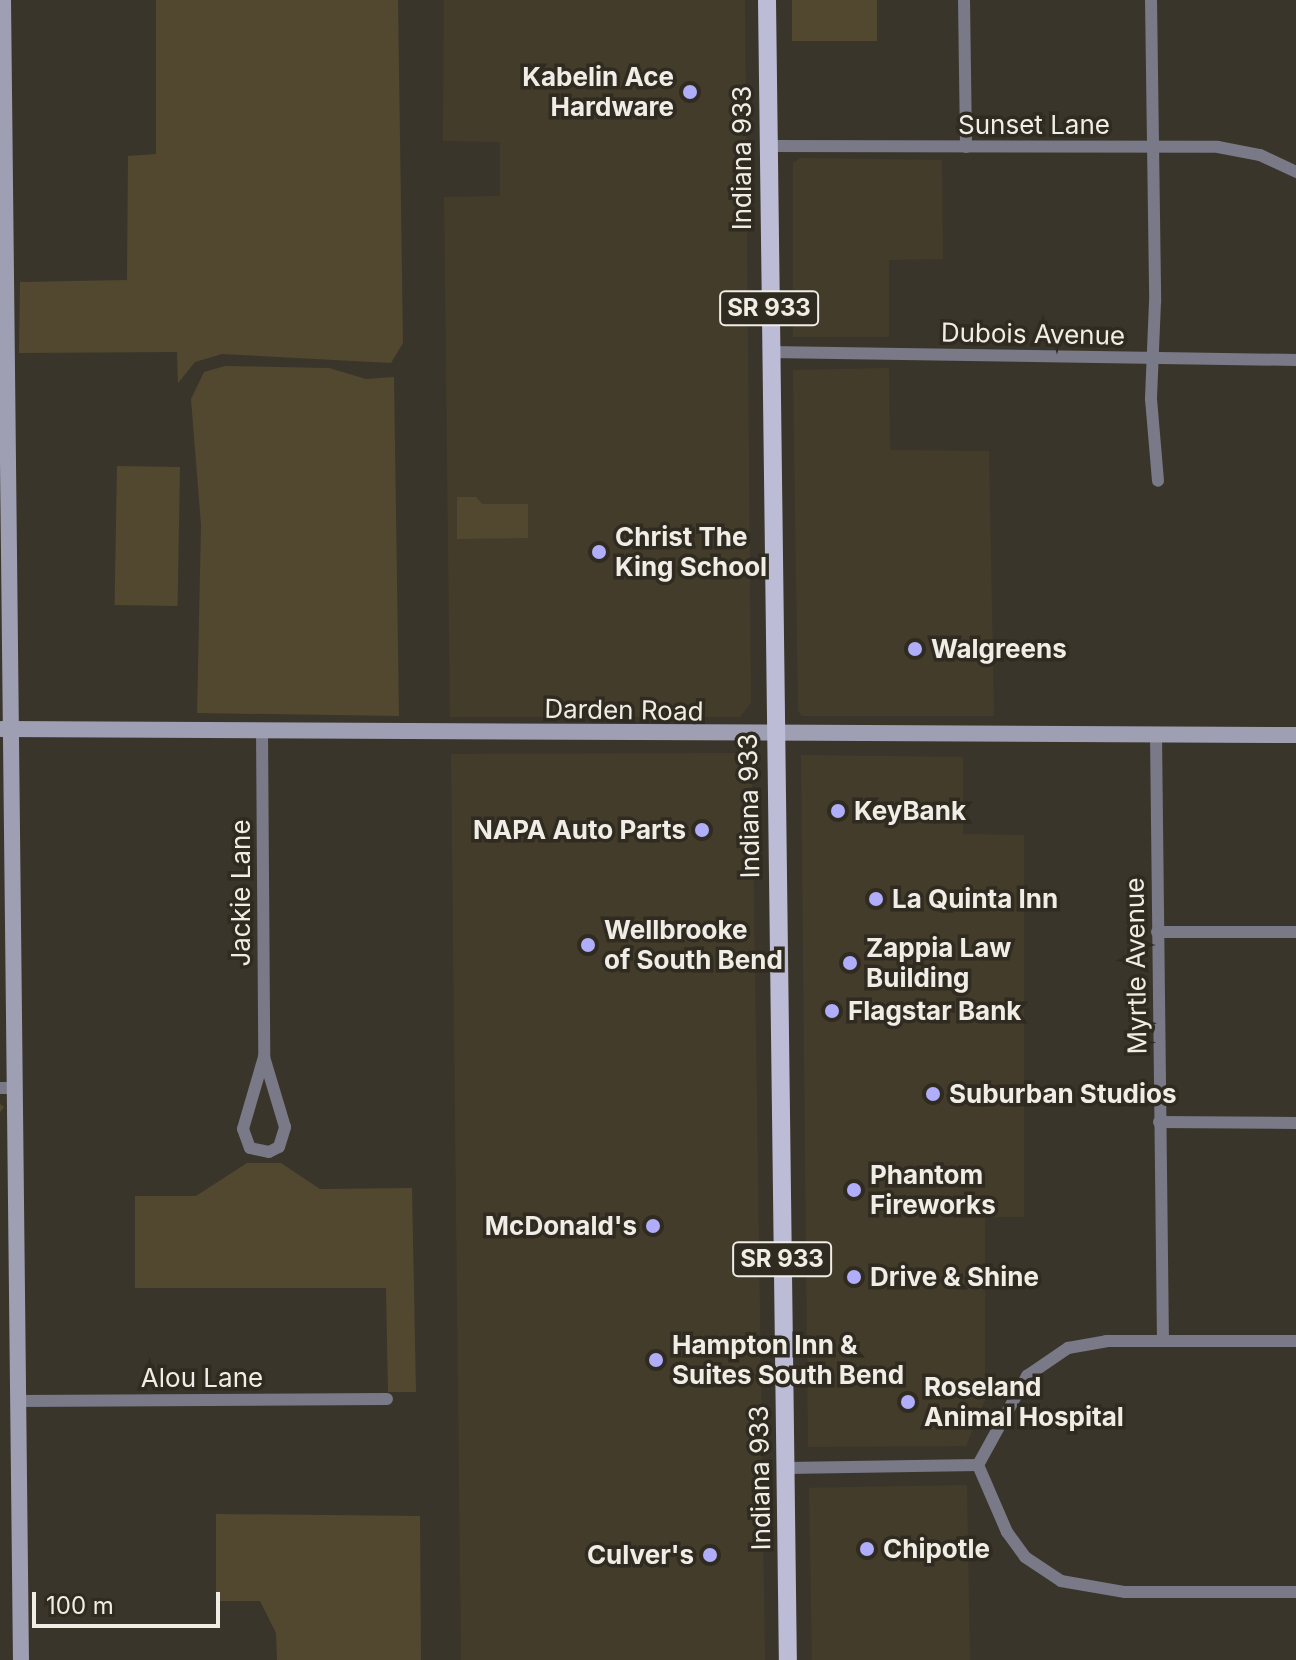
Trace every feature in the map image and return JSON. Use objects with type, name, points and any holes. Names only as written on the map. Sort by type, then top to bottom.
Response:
[{"type":"main road","name":"Indiana 933","points":[[767,0],[769,352],[788,1660]]},
{"type":"street","points":[[3,0],[7,1088],[18,1401],[21,1660]]},
{"type":"street","points":[[964,0],[966,147]]},
{"type":"street","points":[[1151,0],[1151,358],[1158,481]]},
{"type":"street","name":"Sunset Lane","points":[[768,146],[1241,150],[1296,172]]},
{"type":"street","name":"Dubois Avenue","points":[[769,352],[1296,360]]},
{"type":"street","name":"Darden Road","points":[[6,729],[774,735],[1296,735]]},
{"type":"street","name":"Jackie Lane","points":[[262,730],[264,1057],[285,1127],[279,1147],[269,1152],[250,1148],[243,1129],[264,1057]]},
{"type":"street","name":"Myrtle Avenue","points":[[1156,735],[1163,1341]]},
{"type":"street","points":[[1157,932],[1296,932]]},
{"type":"street","points":[[1159,1122],[1296,1123]]},
{"type":"street","points":[[978,1465],[1027,1376],[1054,1355],[1081,1344],[1296,1341]]},
{"type":"street","name":"Alou Lane","points":[[18,1401],[387,1399]]},
{"type":"street","points":[[786,1468],[978,1465]]},
{"type":"street","points":[[978,1465],[1007,1532],[1025,1557],[1061,1581],[1099,1591],[1296,1592]]},
{"type":"shaded area","points":[[156,0],[398,0],[403,343],[391,363],[222,354],[195,362],[178,383],[177,352],[19,353],[20,282],[127,280],[128,156],[156,154]]},
{"type":"shaded area","points":[[444,0],[745,0],[751,703],[740,717],[450,717],[444,197],[500,196],[500,142],[443,141]]},
{"type":"shaded area","points":[[792,0],[877,0],[877,41],[792,41]]},
{"type":"shaded area","points":[[800,158],[942,160],[943,259],[889,260],[889,337],[793,337],[793,163]]},
{"type":"shaded area","points":[[225,366],[329,368],[366,379],[394,377],[399,716],[197,713],[201,525],[191,399],[204,372]]},
{"type":"shaded area","points":[[889,368],[890,450],[989,451],[994,716],[802,716],[798,711],[793,370]]},
{"type":"shaded area","points":[[117,466],[180,467],[178,606],[115,605]]},
{"type":"shaded area","points":[[457,497],[476,497],[482,504],[528,504],[528,538],[457,539]]},
{"type":"shaded area","points":[[742,753],[752,762],[765,1660],[461,1660],[451,754]]},
{"type":"shaded area","points":[[801,755],[963,757],[963,834],[1024,835],[1024,1217],[985,1217],[985,1400],[966,1446],[808,1447]]},
{"type":"shaded area","points":[[247,1163],[281,1163],[320,1189],[412,1188],[416,1392],[388,1392],[386,1288],[135,1288],[135,1196],[196,1196]]},
{"type":"shaded area","points":[[967,1485],[970,1660],[812,1660],[809,1488]]},
{"type":"shaded area","points":[[216,1514],[420,1516],[421,1660],[277,1660],[276,1633],[260,1601],[216,1601]]},
{"type":"place","name":"Kabelin Ace Hardware","points":[[690,92]]},
{"type":"place","name":"Christ The King School","points":[[599,552]]},
{"type":"place","name":"Walgreens","points":[[915,649]]},
{"type":"place","name":"KeyBank","points":[[838,811]]},
{"type":"place","name":"NAPA Auto Parts","points":[[702,830]]},
{"type":"place","name":"La Quinta Inn","points":[[876,899]]},
{"type":"place","name":"Wellbrooke of South Bend","points":[[588,945]]},
{"type":"place","name":"Zappia Law Building","points":[[850,963]]},
{"type":"place","name":"Flagstar Bank","points":[[832,1011]]},
{"type":"place","name":"Suburban Studios","points":[[933,1094]]},
{"type":"place","name":"Phantom Fireworks","points":[[854,1190]]},
{"type":"place","name":"McDonald's","points":[[653,1226]]},
{"type":"place","name":"Drive & Shine","points":[[854,1277]]},
{"type":"place","name":"Hampton Inn & Suites South Bend","points":[[656,1360]]},
{"type":"place","name":"Roseland Animal Hospital","points":[[908,1402]]},
{"type":"place","name":"Chipotle","points":[[867,1549]]},
{"type":"place","name":"Culver's","points":[[710,1555]]}]
